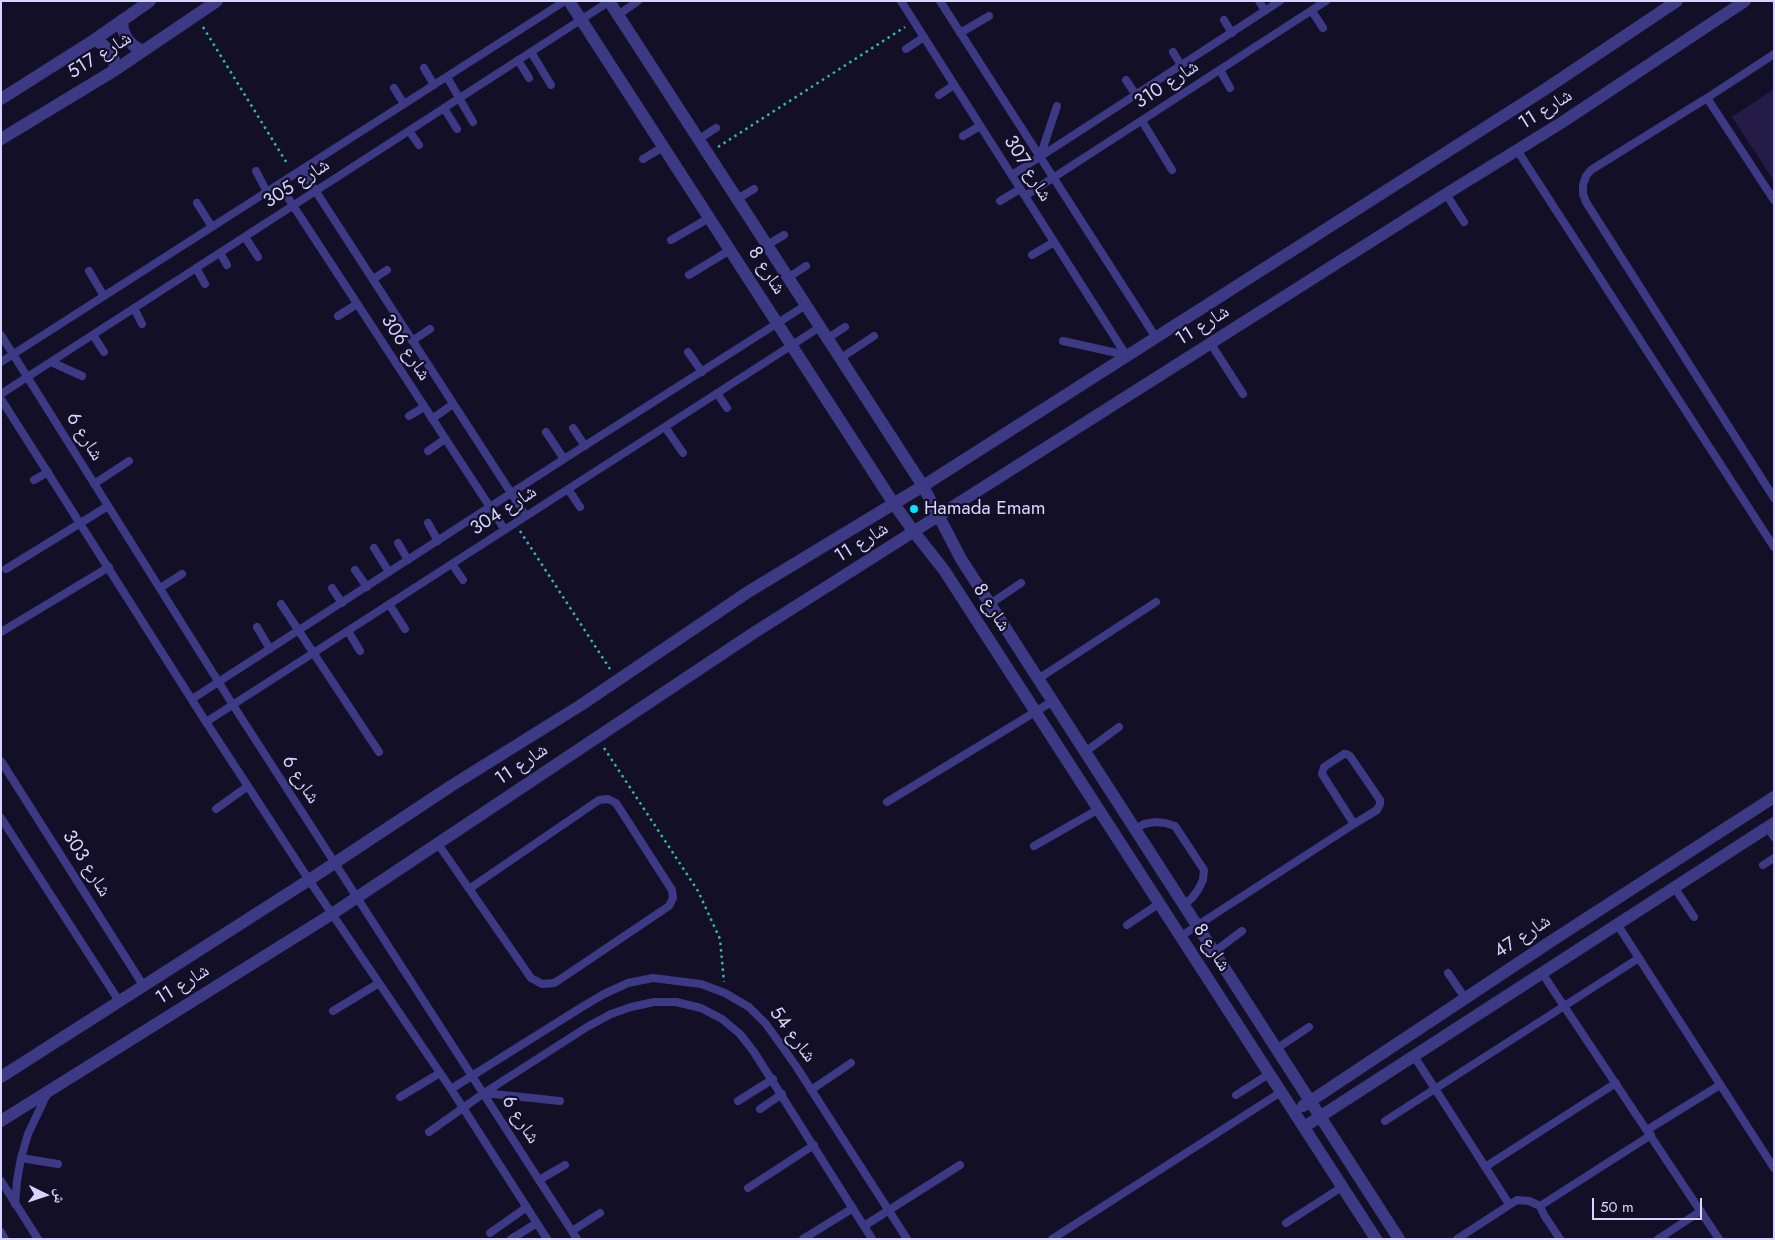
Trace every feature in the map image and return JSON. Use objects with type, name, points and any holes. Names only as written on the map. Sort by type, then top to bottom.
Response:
[{"type":"street","name":"شارع 517","points":[[1,99],[94,40],[150,1]]},
{"type":"street","name":"شارع 517","points":[[1,139],[115,70],[217,1]]},
{"type":"street","name":"شارع 8","points":[[567,1],[894,504],[944,570],[1376,1239]]},
{"type":"street","name":"شارع 8","points":[[610,1],[923,486],[961,559],[1399,1239]]},
{"type":"street","name":"شارع 11","points":[[1,1077],[309,880],[451,786],[581,705],[748,592],[923,486],[1155,336],[1544,90],[1677,1]]},
{"type":"street","name":"شارع 11","points":[[1,1121],[332,914],[752,634],[1446,194],[1570,118],[1744,1]]},
{"type":"street","points":[[122,20],[123,30],[127,39],[143,51]]},
{"type":"street","points":[[94,40],[102,44],[109,51],[114,60],[115,70]]},
{"type":"street","name":"شارع 47","points":[[1294,1112],[1774,797]]},
{"type":"street","points":[[1304,1127],[1674,887],[1772,829]]},
{"type":"lane","name":"شارع 305","points":[[1,362],[567,1]]},
{"type":"lane","name":"شارع 305","points":[[1,394],[610,1]]},
{"type":"lane","points":[[618,15],[638,1]]},
{"type":"lane","name":"شارع 307","points":[[901,1],[1126,355]]},
{"type":"lane","name":"شارع 307","points":[[940,1],[1155,336]]},
{"type":"lane","points":[[1259,1],[1265,11]]},
{"type":"lane","name":"شارع 310","points":[[1012,175],[1280,1]]},
{"type":"lane","name":"شارع 310","points":[[1000,201],[1053,178],[1326,1]]},
{"type":"lane","points":[[1312,11],[1323,28]]},
{"type":"lane","points":[[960,33],[988,16]]},
{"type":"lane","points":[[1224,20],[1232,32]]},
{"type":"lane","points":[[906,48],[924,37]]},
{"type":"lane","points":[[531,52],[551,85]]},
{"type":"lane","points":[[1173,52],[1181,65]]},
{"type":"lane","points":[[1774,54],[1591,170],[1586,176],[1583,185],[1583,194],[1586,202],[1774,498]]},
{"type":"lane","points":[[518,60],[528,78]]},
{"type":"lane","points":[[424,68],[434,85]]},
{"type":"lane","points":[[1220,70],[1230,88]]},
{"type":"lane","points":[[447,77],[473,122]]},
{"type":"lane","points":[[1126,80],[1136,95]]},
{"type":"lane","points":[[939,95],[954,85]]},
{"type":"lane","points":[[394,88],[404,104]]},
{"type":"lane","points":[[1707,98],[1774,200]]},
{"type":"lane","points":[[1040,157],[1057,106]]},
{"type":"lane","points":[[444,108],[457,129]]},
{"type":"lane","points":[[1142,121],[1172,170]]},
{"type":"lane","points":[[963,136],[980,126]]},
{"type":"lane","points":[[699,140],[716,128]]},
{"type":"lane","points":[[409,131],[419,145]]},
{"type":"lane","points":[[643,159],[663,147]]},
{"type":"lane","points":[[1517,150],[1774,547]]},
{"type":"lane","name":"شارع 306","points":[[302,170],[526,516]]},
{"type":"lane","points":[[256,171],[267,192]]},
{"type":"lane","name":"شارع 306","points":[[279,184],[504,530]]},
{"type":"lane","points":[[737,199],[754,189]]},
{"type":"lane","points":[[1446,194],[1464,222]]},
{"type":"lane","points":[[197,203],[212,227]]},
{"type":"lane","points":[[671,240],[709,218]]},
{"type":"lane","points":[[767,245],[784,235]]},
{"type":"lane","points":[[245,237],[258,257]]},
{"type":"lane","points":[[1032,255],[1054,242]]},
{"type":"lane","points":[[688,275],[730,250]]},
{"type":"lane","points":[[220,253],[227,265]]},
{"type":"lane","points":[[788,278],[806,266]]},
{"type":"lane","points":[[196,268],[205,284]]},
{"type":"lane","points":[[372,279],[387,270]]},
{"type":"lane","points":[[89,271],[104,296]]},
{"type":"lane","points":[[338,316],[357,304]]},
{"type":"lane","name":"شارع 304","points":[[192,700],[806,305]]},
{"type":"lane","points":[[134,308],[142,324]]},
{"type":"lane","name":"شارع 304","points":[[206,722],[792,346],[824,332],[845,327]]},
{"type":"lane","points":[[412,341],[430,329]]},
{"type":"lane","points":[[93,334],[104,352]]},
{"type":"lane","name":"شارع 6","points":[[1,335],[233,705],[577,1239]]},
{"type":"lane","points":[[841,358],[874,336]]},
{"type":"lane","points":[[1063,341],[1126,355]]},
{"type":"lane","points":[[1211,344],[1244,394]]},
{"type":"lane","points":[[688,352],[702,372]]},
{"type":"lane","points":[[51,362],[82,376]]},
{"type":"lane","points":[[717,393],[727,408]]},
{"type":"lane","points":[[1,399],[206,722],[309,880],[451,1089],[547,1239]]},
{"type":"lane","points":[[432,419],[453,404]]},
{"type":"lane","points":[[409,416],[424,407]]},
{"type":"lane","points":[[665,427],[682,452]]},
{"type":"lane","points":[[573,428],[585,446]]},
{"type":"lane","points":[[546,432],[564,459]]},
{"type":"lane","points":[[428,451],[445,439]]},
{"type":"lane","points":[[94,484],[128,461]]},
{"type":"lane","points":[[34,480],[48,472]]},
{"type":"lane","points":[[568,489],[580,507]]},
{"type":"lane","points":[[6,569],[108,506]]},
{"type":"lane","points":[[428,524],[438,541]]},
{"type":"lane","points":[[398,543],[408,560]]},
{"type":"lane","points":[[374,548],[389,572]]},
{"type":"lane","points":[[452,564],[463,580]]},
{"type":"lane","points":[[1,632],[109,568]]},
{"type":"lane","points":[[355,570],[368,587]]},
{"type":"lane","points":[[160,588],[182,574]]},
{"type":"lane","points":[[990,604],[1021,583]]},
{"type":"lane","points":[[332,588],[342,603]]},
{"type":"lane","points":[[1038,679],[1156,602]]},
{"type":"lane","points":[[281,604],[379,752]]},
{"type":"lane","points":[[389,604],[405,629]]},
{"type":"lane","points":[[257,627],[270,649]]},
{"type":"lane","points":[[348,631],[360,651]]},
{"type":"lane","points":[[887,802],[1053,702]]},
{"type":"lane","points":[[1085,752],[1119,727]]},
{"type":"lane","points":[[1181,936],[1377,810],[1380,804],[1378,797],[1348,754],[1324,768],[1322,774],[1354,824]]},
{"type":"lane","name":"شارع 303","points":[[1,761],[144,985]]},
{"type":"lane","points":[[216,809],[248,786]]},
{"type":"lane","points":[[438,844],[469,889],[531,978],[542,984],[559,980],[669,906],[673,898],[672,890],[616,803],[608,798],[599,800],[469,889]]},
{"type":"lane","points":[[1034,846],[1099,809]]},
{"type":"lane","points":[[1,818],[119,1001]]},
{"type":"lane","points":[[1135,829],[1144,824],[1155,822],[1165,822],[1175,826],[1204,870],[1203,880],[1198,890],[1184,905]]},
{"type":"lane","points":[[1763,865],[1774,858]]},
{"type":"lane","points":[[1674,887],[1694,917]]},
{"type":"lane","points":[[1126,925],[1160,903]]},
{"type":"lane","points":[[1617,924],[1774,1168]]},
{"type":"lane","points":[[1214,952],[1242,931]]},
{"type":"lane","points":[[1385,1121],[1639,958]]},
{"type":"lane","points":[[1448,973],[1465,998]]},
{"type":"lane","points":[[1542,973],[1719,1239]]},
{"type":"lane","name":"شارع 54","points":[[451,1089],[596,998],[628,983],[653,978],[701,984],[725,993],[749,1008],[766,1024],[907,1239]]},
{"type":"lane","points":[[333,1011],[379,983]]},
{"type":"lane","points":[[430,1132],[484,1093],[603,1019],[630,1007],[654,1002],[676,1002],[701,1008],[722,1019],[740,1034],[754,1052],[773,1079],[872,1239]]},
{"type":"lane","points":[[1276,1049],[1309,1027]]},
{"type":"lane","points":[[1414,1056],[1509,1204]]},
{"type":"lane","points":[[811,1090],[851,1063]]},
{"type":"lane","points":[[400,1097],[440,1073]]},
{"type":"lane","points":[[1236,1095],[1269,1074]]},
{"type":"lane","points":[[738,1101],[773,1079]]},
{"type":"lane","points":[[1485,1167],[1616,1083]]},
{"type":"lane","points":[[1540,1206],[1720,1085]]},
{"type":"lane","points":[[16,1204],[21,1158],[31,1127],[49,1091]]},
{"type":"lane","points":[[1052,1239],[1281,1092]]},
{"type":"lane","points":[[484,1093],[560,1101]]},
{"type":"lane","points":[[760,1109],[782,1094]]},
{"type":"lane","points":[[748,1188],[814,1145]]},
{"type":"lane","points":[[21,1158],[58,1164]]},
{"type":"lane","points":[[539,1180],[565,1165]]},
{"type":"lane","points":[[864,1226],[960,1165]]},
{"type":"lane","points":[[1,1181],[38,1239]]},
{"type":"lane","points":[[1286,1223],[1342,1187]]},
{"type":"lane","points":[[1457,1239],[1517,1200],[1540,1206],[1560,1239]]},
{"type":"lane","points":[[490,1233],[527,1207]]},
{"type":"lane","points":[[802,1239],[853,1208]]},
{"type":"lane","points":[[1658,1239],[1701,1211]]},
{"type":"lane","points":[[572,1231],[600,1213]]},
{"type":"lane","points":[[511,1239],[537,1223]]},
{"type":"lane","points":[[1,1232],[5,1239]]},
{"type":"path","points":[[196,16],[294,175]]},
{"type":"path","points":[[708,153],[914,21]]},
{"type":"path","points":[[515,524],[617,681]]},
{"type":"path","points":[[598,738],[669,844],[698,892],[720,939],[725,993]]},
{"type":"building","points":[[1774,89],[1774,181],[1732,117]]},
{"type":"place","name":"Hamada Emam","points":[[914,509]]}]
